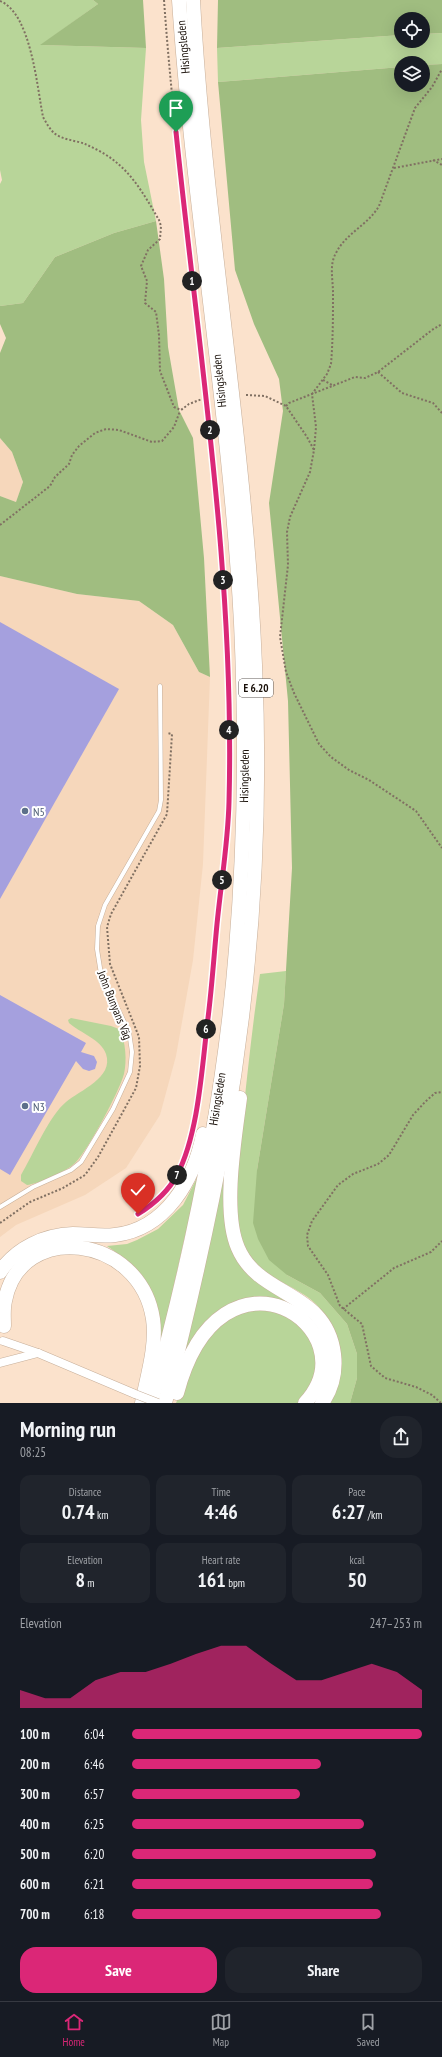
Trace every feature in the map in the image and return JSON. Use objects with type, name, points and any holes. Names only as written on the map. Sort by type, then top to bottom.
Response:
[{"type":"highway","name":"Hisingsleden","points":[[151,1403],[194,1226],[219,1087],[234,970],[241,870],[244,764],[242,647],[231,490],[193,155],[179,0]]},
{"type":"highway","name":"Hisingsleden","points":[[165,1403],[214,1194],[225,1131],[244,998],[249,950],[256,827],[257,734],[253,617],[240,454],[196,59],[193,0]]},
{"type":"highway","points":[[244,998],[251,1008],[234,1155],[231,1203],[232,1228],[238,1250],[251,1268],[264,1279],[307,1305],[325,1327],[332,1346],[334,1367],[330,1386],[322,1403]]},
{"type":"highway","points":[[0,1272],[10,1260],[22,1250],[43,1240],[74,1234],[121,1234],[141,1227],[159,1215],[178,1196],[187,1182],[201,1140],[210,1094],[219,1087]]},
{"type":"highway","points":[[2,1321],[5,1301],[10,1287],[18,1272],[31,1259],[47,1252],[69,1247],[92,1249],[113,1258],[129,1269],[139,1282],[148,1300],[153,1319],[154,1334],[139,1398]]},
{"type":"highway","points":[[174,1403],[189,1360],[207,1329],[221,1316],[234,1309],[251,1304],[262,1303],[280,1306],[299,1316],[312,1331],[318,1343],[321,1359],[320,1376],[314,1392],[305,1403]]},
{"type":"street","points":[[2,1321],[1,1343],[38,1353],[139,1398],[158,1403]]},
{"type":"street","points":[[0,1363],[38,1353]]},
{"type":"lane","name":"John Bunyans Väg","points":[[0,1208],[33,1187],[71,1170],[81,1162],[113,1109],[130,1072],[132,1052],[129,1032],[101,974],[97,949],[98,926],[105,905],[159,811],[161,800],[160,686]]},
{"type":"path","points":[[164,0],[177,139],[216,494],[226,629],[229,727],[227,843],[209,1007],[191,1132]]},
{"type":"path","points":[[0,1],[8,5],[14,11],[24,33],[32,60],[43,117],[47,124],[53,132],[60,137],[85,144],[100,151],[119,164],[137,184],[159,220],[161,226],[160,239],[148,250],[141,266],[147,281],[145,303],[156,312],[162,380],[174,407],[180,410]]},
{"type":"path","points":[[442,69],[432,87],[415,108],[394,168],[374,216],[342,242],[335,254],[332,267],[333,292],[331,358],[327,374],[312,394],[316,427],[314,450],[310,472],[290,517],[287,532],[288,565],[280,637],[286,672],[294,693],[319,744],[331,757],[349,770],[369,780],[416,811],[442,848]]},
{"type":"path","points":[[394,168],[442,159]]},
{"type":"path","points":[[433,160],[442,165]]},
{"type":"path","points":[[286,406],[355,377],[365,378],[378,372],[442,324]]},
{"type":"path","points":[[378,372],[402,393],[433,403],[442,412]]},
{"type":"path","points":[[323,380],[334,386]]},
{"type":"path","points":[[246,395],[265,396],[286,406],[314,450]]},
{"type":"path","points":[[0,525],[50,486],[55,477],[69,464],[72,455],[79,446],[95,433],[106,429],[119,430],[152,442],[162,441],[174,427],[180,410],[189,404],[202,399]]},
{"type":"path","points":[[441,1403],[432,1395],[416,1387],[385,1378],[371,1366],[362,1324],[340,1306],[328,1275],[308,1246],[307,1235],[312,1221],[338,1185],[353,1174],[378,1164],[389,1155],[413,1115],[435,1093],[442,1092]]},
{"type":"path","points":[[343,1309],[394,1268],[431,1252],[442,1241]]},
{"type":"shaded area","points":[[0,438],[12,452],[23,482],[16,502],[0,496]]},
{"type":"shaded area","points":[[0,576],[77,594],[139,601],[173,625],[199,672],[210,677],[203,864],[193,960],[176,1056],[160,1115],[126,1168],[85,1195],[16,1225],[0,1237]]},
{"type":"green space","points":[[0,0],[93,0],[98,4],[41,45],[146,48],[141,120],[144,162],[156,221],[114,233],[55,257],[23,303],[0,306],[0,184],[2,180],[0,170]]},
{"type":"green space","points":[[93,0],[143,0],[146,48],[40,45],[98,4]]},
{"type":"green space","points":[[218,0],[442,0],[442,33],[430,34],[430,12],[394,12],[394,35],[217,48]]},
{"type":"green space","points":[[442,33],[442,64],[430,65],[430,56],[394,56],[394,68],[218,82],[217,48],[394,35],[394,48],[430,48],[430,34]]},
{"type":"green space","points":[[442,64],[442,1403],[350,1403],[357,1378],[357,1354],[347,1324],[320,1293],[287,1275],[269,1260],[258,1239],[253,1223],[257,1170],[284,1004],[292,868],[288,701],[269,503],[283,411],[279,379],[254,324],[235,270],[218,82],[394,68],[394,92],[430,92],[430,65]]},
{"type":"green space","points":[[156,221],[164,279],[168,347],[179,410],[193,438],[204,558],[210,677],[199,672],[173,625],[139,601],[77,594],[0,576],[0,496],[16,502],[23,482],[12,452],[0,438],[0,353],[6,338],[0,324],[0,306],[23,303],[55,257],[114,233]]},
{"type":"green space","points":[[286,971],[284,1004],[257,1170],[287,1275],[320,1293],[347,1324],[357,1354],[357,1378],[350,1403],[330,1403],[328,1343],[325,1316],[308,1297],[263,1270],[253,1261],[242,1244],[236,1227],[236,1171],[260,974]]},
{"type":"green space","points":[[71,1018],[119,1029],[123,1039],[125,1051],[124,1074],[103,1120],[82,1155],[76,1162],[72,1166],[53,1176],[27,1185],[21,1181],[21,1175],[53,1116],[66,1102],[101,1077],[105,1070],[107,1062],[106,1054],[100,1044],[69,1023],[68,1020]]},
{"type":"green space","points":[[226,1161],[229,1237],[315,1323],[283,1301],[256,1298],[184,1356]]},
{"type":"green space","points":[[199,1174],[160,1347],[153,1299],[144,1278],[135,1268],[107,1246],[127,1244],[158,1229],[183,1205]]},
{"type":"green space","points":[[245,1308],[263,1308],[278,1311],[301,1322],[308,1330],[315,1351],[316,1363],[311,1385],[305,1395],[298,1403],[176,1403],[194,1361],[217,1326]]},
{"type":"building","name":"N5","points":[[0,622],[119,689],[0,899]]},
{"type":"building","name":"N3","points":[[0,995],[86,1043],[81,1052],[94,1056],[97,1062],[95,1069],[89,1071],[83,1069],[76,1061],[10,1175],[0,1169]]},
{"type":"place","name":"N5","points":[[25,811]]},
{"type":"place","name":"N3","points":[[25,1106]]},
{"type":"route","points":[[138,1214],[162,1196],[176,1177],[185,1156],[192,1126],[200,1080],[211,992],[221,885],[227,843],[229,805],[228,675],[222,562],[209,421],[176,132]]}]
